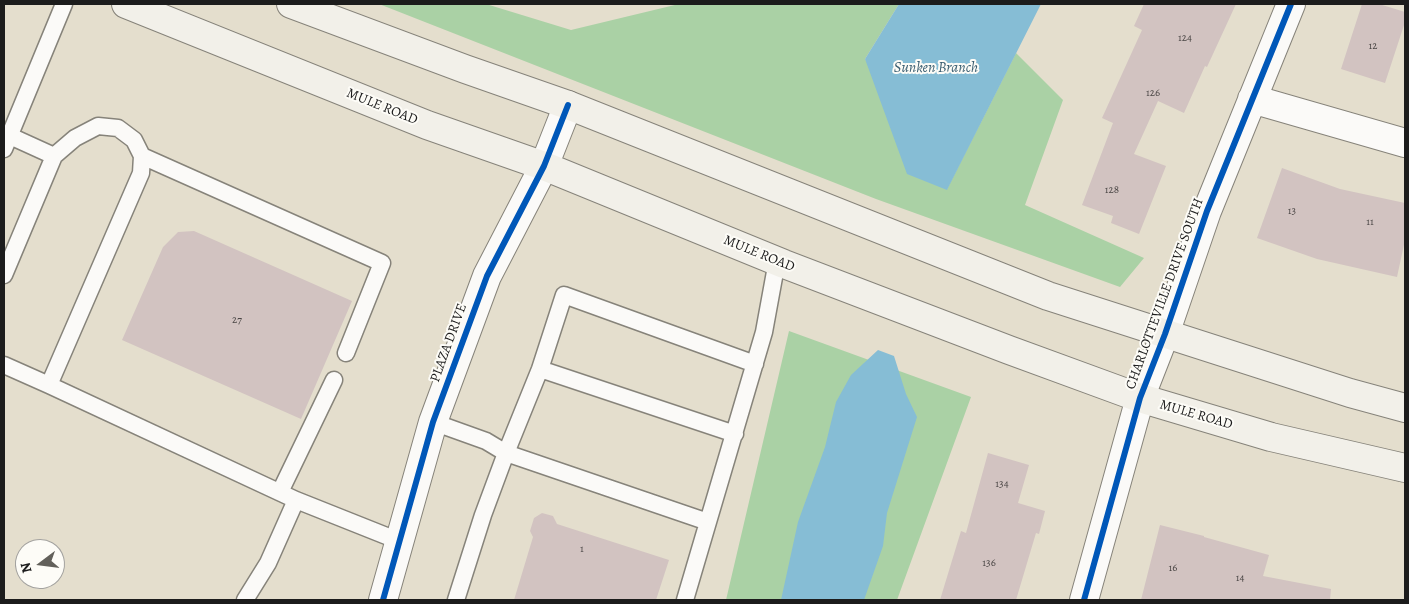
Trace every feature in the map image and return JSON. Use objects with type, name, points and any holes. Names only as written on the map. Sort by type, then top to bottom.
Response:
[{"type":"main road","name":"MULE ROAD","points":[[126,4],[427,125],[544,166],[777,261],[1140,398],[1271,437],[1405,468]]},
{"type":"main road","points":[[291,4],[568,105],[1048,296],[1350,393],[1405,408]]},
{"type":"street","name":"CHARLOTTEVILLE DRIVE SOUTH","points":[[1084,600],[1140,398],[1165,334],[1207,211],[1291,4]]},
{"type":"street","points":[[1252,100],[1405,143]]},
{"type":"street","name":"PLAZA DRIVE","points":[[383,600],[398,541],[433,422],[487,276],[544,166],[568,105]]},
{"type":"lane","points":[[54,156],[7,143],[64,4]]},
{"type":"lane","points":[[4,275],[54,156],[74,138],[98,126],[118,128],[134,140],[142,156],[141,173],[49,385]]},
{"type":"lane","points":[[142,156],[382,263],[346,354]]},
{"type":"lane","points":[[685,600],[764,332],[777,261]]},
{"type":"lane","points":[[456,600],[483,514],[540,369],[564,295],[755,364]]},
{"type":"lane","points":[[4,365],[296,500],[398,541]]},
{"type":"lane","points":[[540,369],[735,434]]},
{"type":"lane","points":[[280,492],[334,380]]},
{"type":"lane","points":[[433,422],[486,441],[506,453],[708,522]]},
{"type":"lane","points":[[245,600],[268,563],[296,500]]},
{"type":"green space","points":[[379,4],[486,4],[571,30],[679,4],[899,4],[865,59],[947,189],[1016,53],[1063,100],[1025,205],[1144,258],[1120,287],[876,199]]},
{"type":"green space","points":[[789,331],[971,397],[897,600],[726,600]]},
{"type":"water","name":"Sunken Branch","points":[[899,4],[1041,4],[947,190],[907,174],[865,59]]},
{"type":"water","points":[[878,350],[894,356],[906,394],[917,417],[887,513],[883,546],[864,600],[781,600],[798,522],[825,447],[836,402],[851,375]]},
{"type":"building","points":[[1144,4],[1236,4],[1184,113],[1158,101],[1134,154],[1166,166],[1139,234],[1111,223],[1113,216],[1082,205],[1113,123],[1102,118],[1142,30],[1134,26]]},
{"type":"building","points":[[1362,4],[1379,4],[1405,12],[1405,22],[1385,83],[1341,69]]},
{"type":"building","points":[[1282,168],[1340,189],[1405,203],[1405,240],[1397,277],[1317,259],[1257,238]]},
{"type":"building","points":[[194,231],[352,301],[301,419],[122,340],[163,247],[178,232]]},
{"type":"building","points":[[988,453],[1029,465],[1018,503],[1045,511],[1039,534],[1036,533],[1016,600],[940,600],[961,531],[966,533]]},
{"type":"building","points":[[542,513],[553,516],[557,524],[669,560],[656,600],[514,600],[533,537],[530,531],[534,518]]},
{"type":"building","points":[[1160,525],[1269,555],[1263,576],[1331,589],[1330,600],[1141,600]]},
{"type":"cycle path","points":[[1084,600],[1140,398],[1165,334],[1207,211],[1291,4]]},
{"type":"cycle path","points":[[383,600],[433,422],[487,276],[544,166],[568,105]]}]
